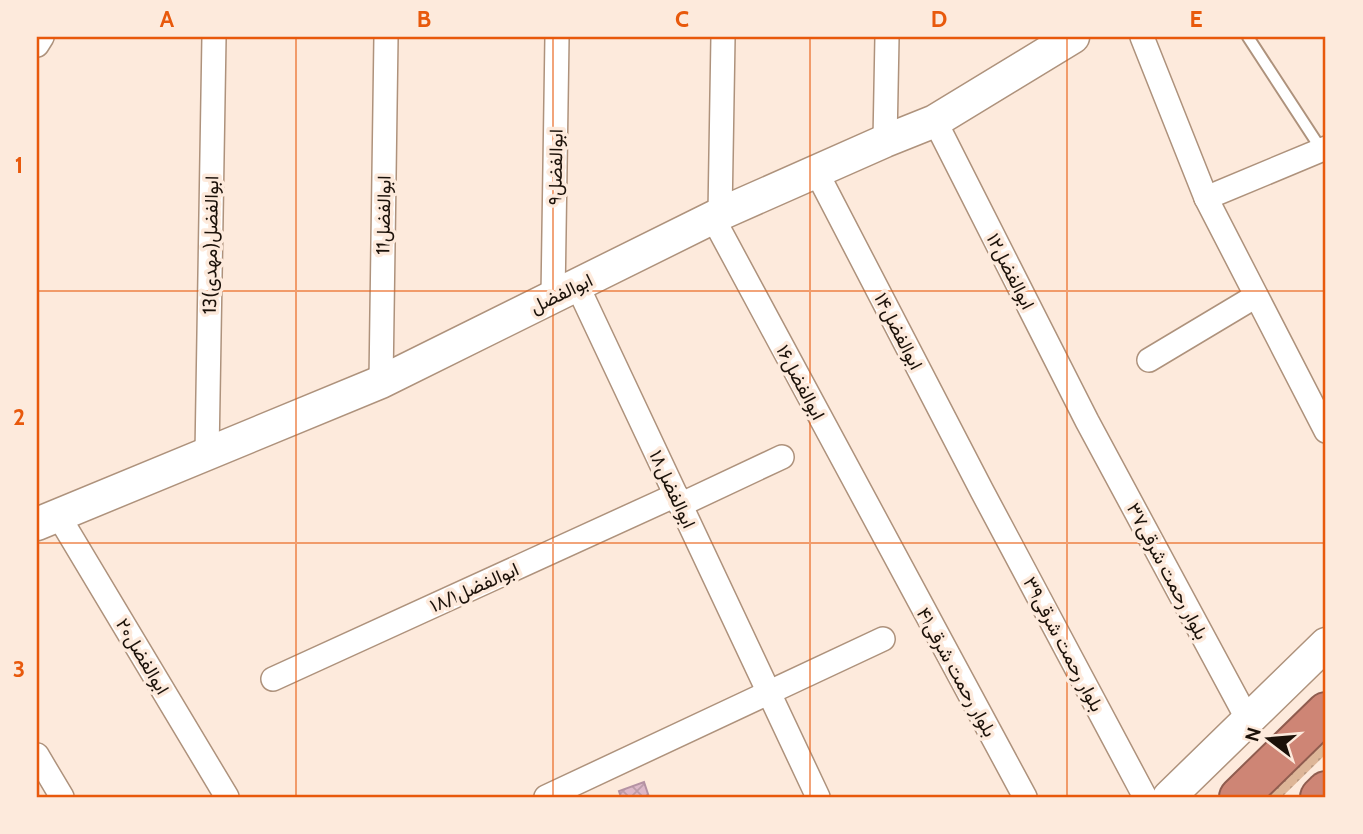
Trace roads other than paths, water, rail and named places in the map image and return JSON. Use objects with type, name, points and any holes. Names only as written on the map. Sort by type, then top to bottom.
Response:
[{"type":"highway","points":[[1239,797],[1326,712]]},
{"type":"highway","points":[[1320,797],[1326,791]]},
{"type":"street","points":[[37,45],[41,37]]},
{"type":"street","name":"13ابوالفضل(مهدی)","points":[[207,454],[214,37]]},
{"type":"street","name":"ابوالفضل۹","points":[[557,37],[565,291]]},
{"type":"street","points":[[716,216],[723,37]]},
{"type":"street","points":[[885,141],[887,37]]},
{"type":"street","points":[[1142,37],[1206,198],[1326,431]]},
{"type":"street","name":"ابوالفضل","points":[[48,520],[381,383],[716,216],[935,121],[1059,41]]},
{"type":"street","name":"11ابوالفضل","points":[[381,383],[386,42]]},
{"type":"street","name":"ابوالفضل۱۲","points":[[935,121],[1087,421]]},
{"type":"street","points":[[1206,198],[1325,152]]},
{"type":"street","name":"ابوالفضل۱۴","points":[[816,171],[982,491]]},
{"type":"street","name":"ابوالفضل۱۶","points":[[716,216],[889,546]]},
{"type":"street","name":"ابوالفضل۱۸","points":[[565,291],[678,500],[818,797]]},
{"type":"street","points":[[1149,360],[1256,296]]},
{"type":"street","name":"بلوار رحمت شرقی۳۷","points":[[1087,421],[1248,720]]},
{"type":"street","name":"ابوالفضل۱۸/۱","points":[[273,679],[678,500],[782,457]]},
{"type":"street","name":"بلوار رحمت شرقی۳۹","points":[[982,491],[1145,797]]},
{"type":"street","name":"ابوالفضل۲۰","points":[[48,520],[227,797]]},
{"type":"street","name":"بلوار رحمت شرقی۴۱","points":[[889,546],[1025,797]]},
{"type":"street","points":[[546,797],[883,639]]},
{"type":"street","points":[[1170,797],[1326,644]]},
{"type":"street","points":[[37,755],[62,797]]},
{"type":"lane","points":[[1248,37],[1325,152]]}]
